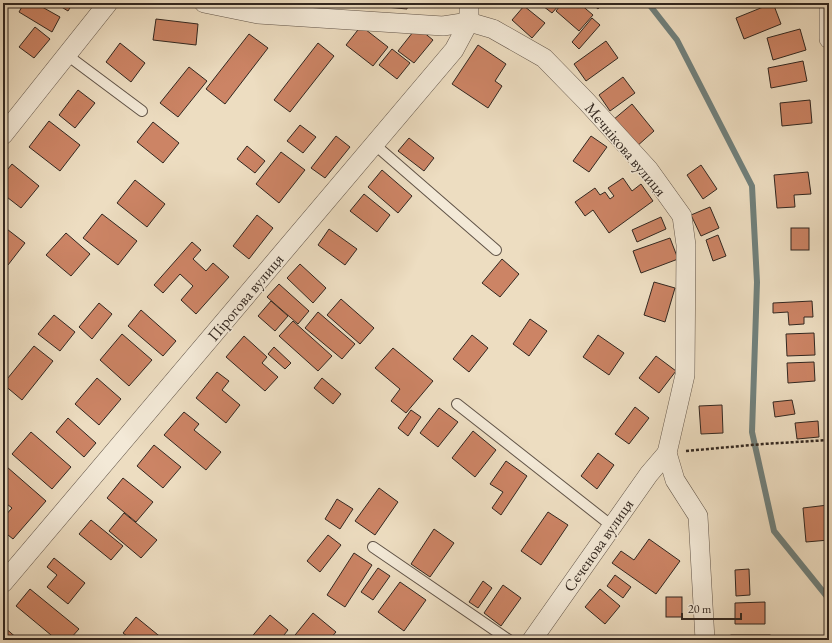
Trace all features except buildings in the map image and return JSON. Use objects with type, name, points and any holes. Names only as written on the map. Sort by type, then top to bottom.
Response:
[{"type":"street","points":[[3,134],[108,3]]},
{"type":"street","name":"Мєчнікова вулиця","points":[[204,3],[258,14],[442,26],[469,22],[493,29],[544,58],[649,170],[682,216],[686,245],[685,375],[667,453],[674,480],[698,516],[704,640]]},
{"type":"street","name":"Пірогова вулиця","points":[[3,582],[454,50],[469,22],[469,3]]},
{"type":"street","points":[[828,3],[829,39]]},
{"type":"street","name":"Сєченова вулиця","points":[[532,640],[649,474],[667,453]]},
{"type":"lane","points":[[67,55],[142,110]]},
{"type":"lane","points":[[374,144],[496,250]]},
{"type":"lane","points":[[457,404],[612,526]]},
{"type":"lane","points":[[373,547],[509,640]]},
{"type":"path","points":[[667,453],[763,444],[829,440]]},
{"type":"waterway","points":[[648,3],[677,40],[752,186],[757,282],[752,432],[774,531],[829,599]]}]
